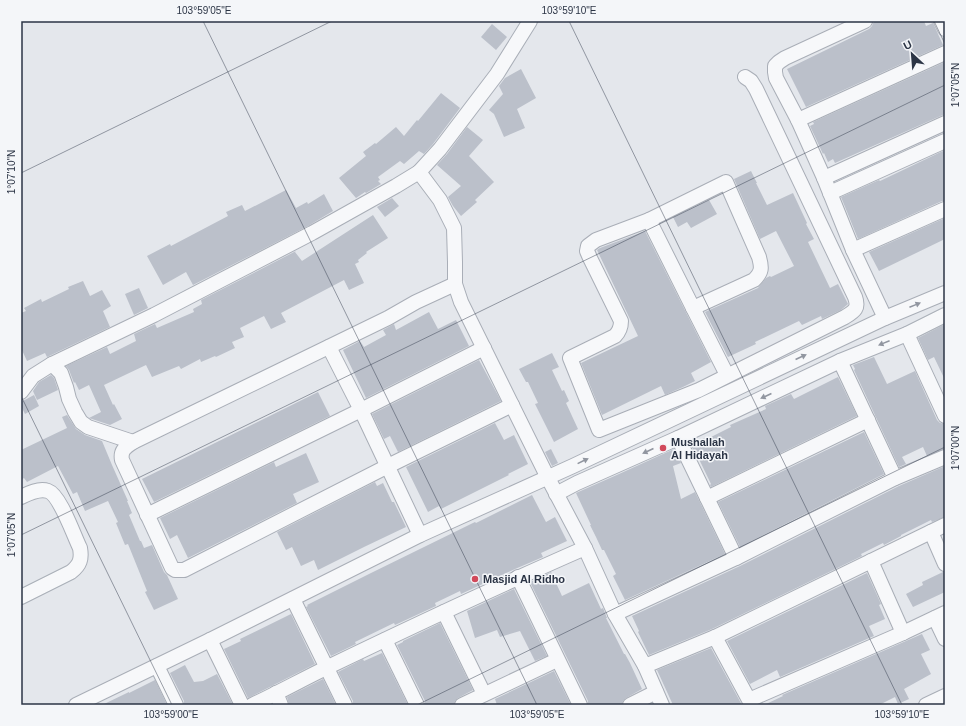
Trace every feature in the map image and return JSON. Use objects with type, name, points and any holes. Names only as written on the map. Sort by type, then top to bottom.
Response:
[{"type":"street","points":[[21,392],[33,376],[52,364],[154,315],[305,237],[419,172],[440,149],[497,74],[530,21]]},
{"type":"street","points":[[865,21],[785,58],[775,66],[774,72],[798,120],[824,178],[853,250],[888,317],[904,335],[940,394],[945,416]]},
{"type":"street","points":[[941,21],[945,29]]},
{"type":"street","points":[[798,120],[945,53]]},
{"type":"street","points":[[693,308],[754,280],[761,269],[759,257],[726,182],[649,220],[596,240],[588,246],[587,251],[590,258],[621,321],[619,332],[615,336],[570,358],[600,430],[699,390],[728,376],[845,317],[852,313],[857,303],[756,88],[745,77]]},
{"type":"street","points":[[824,178],[945,123]]},
{"type":"street","points":[[830,193],[945,141]]},
{"type":"street","points":[[419,172],[440,200],[454,228],[454,284],[461,302],[556,494],[585,548],[615,614],[645,666],[659,699],[630,705]]},
{"type":"street","points":[[853,250],[945,209]]},
{"type":"street","points":[[649,220],[728,376]]},
{"type":"street","points":[[454,284],[416,302],[388,318],[133,442],[121,452],[122,460],[172,568],[175,570],[184,570],[512,404]]},
{"type":"street","points":[[76,705],[100,700],[157,666],[420,535],[548,478],[888,317],[945,293]]},
{"type":"street","points":[[556,494],[840,361],[904,335],[945,315]]},
{"type":"street","points":[[329,347],[361,410],[420,535]]},
{"type":"street","points":[[147,515],[484,348]]},
{"type":"street","points":[[840,361],[895,478]]},
{"type":"street","points":[[52,364],[61,373],[69,399],[81,422],[88,427],[133,442]]},
{"type":"street","points":[[699,390],[705,403]]},
{"type":"street","points":[[707,498],[868,420]]},
{"type":"street","points":[[678,438],[736,558]]},
{"type":"street","points":[[615,614],[736,558],[895,478],[945,457]]},
{"type":"street","points":[[21,497],[39,490],[48,491],[55,496],[60,503],[80,548],[81,555],[77,568],[21,598]]},
{"type":"street","points":[[645,666],[715,637],[945,525]]},
{"type":"street","points":[[931,532],[945,564]]},
{"type":"street","points":[[252,705],[278,699],[327,668],[444,612],[585,548]]},
{"type":"street","points":[[871,561],[903,633]]},
{"type":"street","points":[[518,578],[580,705]]},
{"type":"street","points":[[293,599],[345,705]]},
{"type":"street","points":[[444,612],[484,694]]},
{"type":"street","points":[[715,637],[749,700],[903,633],[940,615],[945,640]]},
{"type":"street","points":[[210,640],[242,705]]},
{"type":"street","points":[[385,640],[416,705]]},
{"type":"street","points":[[462,705],[557,660]]},
{"type":"street","points":[[157,666],[176,705]]},
{"type":"street","points":[[926,705],[945,696]]},
{"type":"building","points":[[876,21],[924,21],[926,26],[933,23],[943,45],[806,107],[787,69],[869,29]]},
{"type":"building","points":[[492,24],[507,37],[496,50],[481,37]]},
{"type":"building","points":[[945,62],[945,114],[835,163],[833,159],[828,162],[810,126],[814,124],[813,122]]},
{"type":"building","points":[[521,69],[536,98],[517,109],[525,128],[504,137],[494,114],[489,110],[503,94],[499,86],[505,78]]},
{"type":"building","points":[[441,93],[460,108],[433,144],[424,154],[419,151],[404,164],[400,161],[378,177],[380,180],[378,181],[381,184],[356,198],[339,178],[366,156],[363,152],[375,143],[376,144],[396,127],[404,136]]},
{"type":"building","points":[[467,127],[483,140],[469,156],[494,182],[475,200],[477,202],[461,216],[448,197],[461,186],[437,165]]},
{"type":"building","points":[[945,150],[945,201],[942,201],[858,239],[841,197],[879,180],[880,181]]},
{"type":"building","points":[[751,171],[767,205],[793,193],[814,239],[808,242],[830,288],[838,284],[848,304],[841,310],[822,319],[821,316],[802,325],[799,321],[728,357],[705,312],[758,288],[766,278],[794,266],[776,231],[760,239],[734,179]]},
{"type":"building","points":[[286,190],[296,208],[307,202],[308,204],[324,194],[333,211],[308,226],[193,285],[186,272],[163,285],[147,256],[170,244],[171,246],[228,216],[226,212],[242,205],[245,211]]},
{"type":"building","points":[[392,198],[399,206],[385,217],[377,207]]},
{"type":"building","points":[[709,200],[717,214],[691,228],[687,222],[678,227],[673,217]]},
{"type":"building","points":[[373,215],[388,238],[366,252],[367,253],[358,260],[359,262],[355,264],[364,283],[349,290],[344,280],[281,313],[286,322],[271,329],[264,316],[240,328],[244,337],[232,342],[235,348],[216,357],[215,356],[201,362],[200,359],[181,369],[179,366],[152,377],[146,365],[104,385],[113,405],[114,404],[122,419],[110,425],[89,418],[101,412],[89,385],[79,390],[66,366],[107,347],[110,354],[136,341],[134,334],[155,324],[157,328],[194,312],[193,309],[202,304],[201,300],[296,251],[295,252],[302,261]]},
{"type":"building","points":[[945,218],[945,239],[879,271],[869,252]]},
{"type":"building","points":[[645,231],[711,362],[691,373],[695,381],[683,387],[665,395],[661,386],[602,415],[581,363],[638,336],[597,250]]},
{"type":"building","points":[[83,281],[90,296],[102,290],[111,306],[103,311],[110,327],[47,357],[45,353],[27,361],[21,348],[21,313],[26,311],[24,308],[41,299],[42,302],[69,289],[68,287]]},
{"type":"building","points":[[139,288],[148,308],[134,315],[125,294]]},
{"type":"building","points":[[429,312],[438,329],[456,320],[469,346],[366,398],[343,350],[360,341],[364,347],[386,335],[383,330],[394,324],[396,330]]},
{"type":"building","points":[[945,324],[945,380],[934,357],[928,360],[918,338]]},
{"type":"building","points":[[552,353],[559,367],[552,370],[562,391],[564,390],[569,401],[566,403],[578,429],[554,442],[535,404],[538,403],[528,382],[526,382],[519,369]]},
{"type":"building","points":[[874,357],[887,384],[915,371],[937,420],[940,423],[945,424],[945,449],[927,456],[923,447],[902,457],[906,464],[899,467],[854,370],[853,365]]},
{"type":"building","points":[[479,360],[501,401],[398,452],[390,436],[384,439],[372,414]]},
{"type":"building","points":[[51,375],[54,378],[58,390],[37,400],[33,391],[39,382]]},
{"type":"building","points":[[838,377],[857,416],[711,487],[711,484],[691,445],[704,438],[705,440],[731,427],[730,425],[766,409],[765,406],[791,394],[794,399]]},
{"type":"building","points":[[318,392],[330,416],[154,502],[142,479]]},
{"type":"building","points":[[34,395],[39,406],[25,414],[21,406],[21,402]]},
{"type":"building","points":[[67,415],[76,429],[85,435],[102,441],[128,501],[132,513],[129,515],[140,541],[144,548],[152,545],[178,599],[154,610],[145,592],[147,591],[128,544],[125,545],[116,523],[118,522],[108,501],[85,511],[77,492],[73,494],[58,466],[27,482],[24,478],[21,480],[21,450],[67,428],[62,417]]},
{"type":"building","points":[[495,423],[504,440],[514,435],[528,464],[441,509],[439,506],[428,512],[406,467]]},
{"type":"building","points":[[864,432],[884,474],[740,547],[718,502]]},
{"type":"building","points":[[551,449],[558,463],[552,466],[545,452]]},
{"type":"building","points":[[674,449],[681,463],[673,466],[681,499],[695,492],[725,554],[625,600],[613,576],[616,574],[604,550],[602,550],[576,493]]},
{"type":"building","points":[[306,453],[319,482],[293,494],[297,503],[188,558],[177,535],[170,539],[160,518],[274,462],[276,467]]},
{"type":"building","points":[[945,466],[945,517],[932,522],[931,520],[884,545],[883,543],[861,554],[862,556],[712,629],[649,655],[632,616],[740,566],[899,486]]},
{"type":"building","points":[[375,482],[377,486],[383,483],[406,527],[318,570],[314,560],[301,566],[292,547],[286,550],[277,532]]},
{"type":"building","points":[[532,495],[546,522],[555,517],[567,541],[541,553],[543,557],[461,594],[460,591],[435,603],[436,606],[395,625],[394,623],[355,642],[356,644],[331,656],[306,607],[308,606],[307,605]]},
{"type":"building","points":[[551,572],[562,596],[589,583],[601,609],[603,608],[606,618],[642,689],[626,698],[622,705],[588,705],[588,701],[530,582]]},
{"type":"building","points":[[945,572],[945,592],[913,607],[906,594],[923,585],[922,582]]},
{"type":"building","points":[[867,573],[881,604],[879,605],[885,619],[869,626],[874,636],[780,677],[777,670],[750,684],[727,641]]},
{"type":"building","points":[[514,589],[547,656],[535,661],[520,631],[500,637],[497,630],[475,638],[467,611]]},
{"type":"building","points":[[291,614],[315,664],[248,698],[224,649],[241,641],[240,639]]},
{"type":"building","points":[[440,623],[473,690],[458,698],[454,705],[425,705],[425,701],[397,645]]},
{"type":"building","points":[[922,634],[930,650],[921,654],[931,674],[904,689],[909,699],[898,704],[895,697],[879,705],[764,705],[783,696],[782,695]]},
{"type":"building","points":[[711,648],[742,705],[673,705],[657,670]]},
{"type":"building","points":[[382,653],[408,705],[353,705],[353,701],[338,672],[363,659],[364,661]]},
{"type":"building","points":[[185,665],[194,682],[203,681],[217,674],[233,705],[184,705],[184,701],[170,673]]},
{"type":"building","points":[[554,671],[571,705],[497,705],[495,699]]},
{"type":"building","points":[[323,679],[336,705],[289,705],[287,697]]},
{"type":"building","points":[[155,680],[167,705],[102,705],[129,693]]},
{"type":"place","name":"Mushallah Al Hidayah","points":[[663,448]]},
{"type":"place","name":"Masjid Al Ridho","points":[[475,579]]}]
